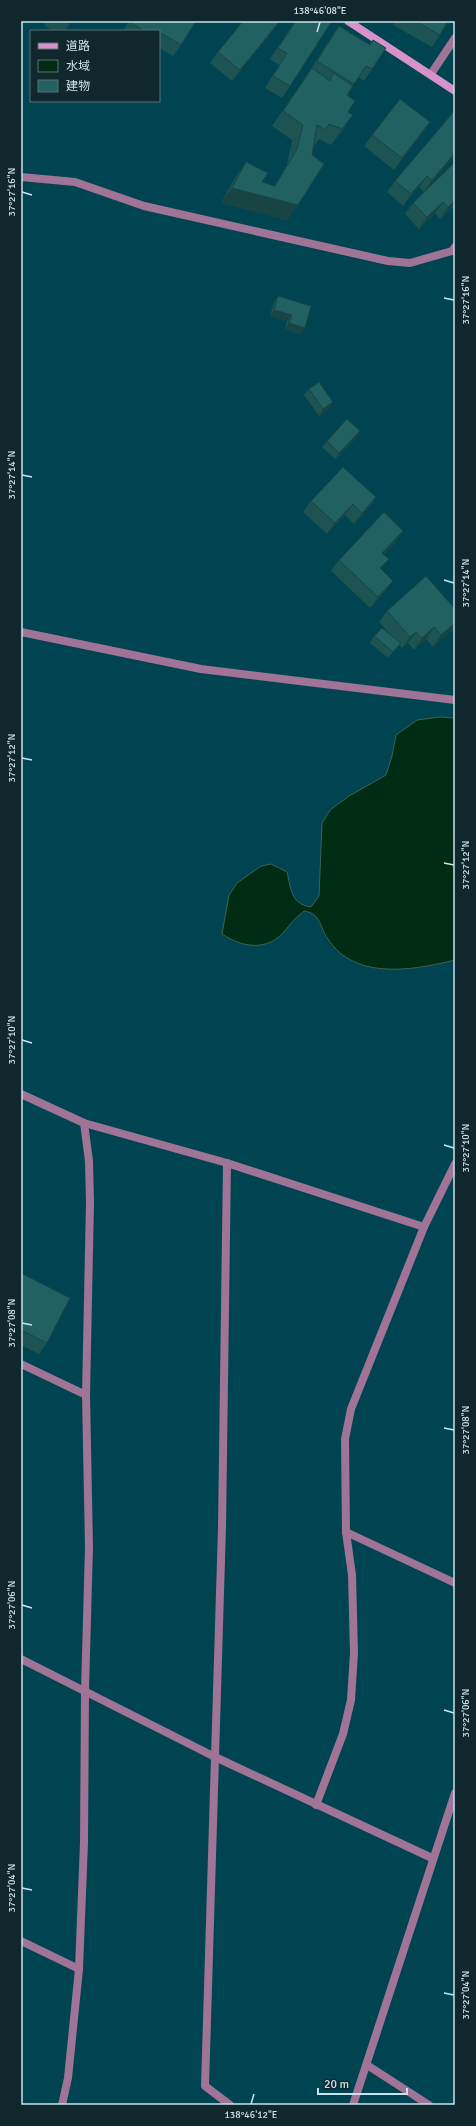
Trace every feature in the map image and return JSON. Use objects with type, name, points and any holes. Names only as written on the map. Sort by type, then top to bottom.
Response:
[{"type":"main road","points":[[348,21],[455,91]]},
{"type":"street","points":[[431,74],[455,38]]},
{"type":"street","points":[[21,176],[75,182],[144,206],[388,261],[410,263],[454,251]]},
{"type":"street","points":[[21,632],[201,669],[455,700]]},
{"type":"street","points":[[21,1094],[84,1123],[227,1163],[424,1227]]},
{"type":"street","points":[[62,2105],[68,2078],[79,1969],[84,1843],[84,1690],[88,1547],[86,1395],[90,1202],[84,1123]]},
{"type":"street","points":[[227,1163],[222,1527],[205,2086],[230,2105]]},
{"type":"street","points":[[316,1806],[343,1734],[351,1700],[354,1653],[352,1575],[346,1532],[345,1439],[351,1409],[424,1227],[455,1164]]},
{"type":"street","points":[[21,1364],[86,1395]]},
{"type":"street","points":[[346,1532],[455,1583]]},
{"type":"street","points":[[21,1659],[215,1758],[316,1806],[432,1858]]},
{"type":"street","points":[[353,2105],[432,1858],[455,1792]]},
{"type":"street","points":[[21,1941],[79,1969]]},
{"type":"street","points":[[367,2065],[429,2105]]},
{"type":"water","points":[[440,717],[455,718],[455,960],[404,969],[369,967],[353,961],[340,952],[328,939],[317,918],[314,915],[304,911],[282,934],[275,940],[268,943],[260,945],[244,944],[236,942],[222,934],[229,895],[237,883],[261,866],[271,864],[287,872],[293,895],[299,903],[311,907],[319,896],[322,823],[330,810],[349,796],[386,775],[392,756],[396,735],[417,720]]},
{"type":"building","points":[[64,21],[72,21],[69,24]]},
{"type":"building","points":[[196,21],[181,45],[160,33],[160,30],[143,30],[129,22]]},
{"type":"building","points":[[243,21],[280,21],[240,70],[218,52]]},
{"type":"building","points":[[296,21],[332,21],[290,86],[273,76],[287,53],[278,48]]},
{"type":"building","points":[[415,21],[448,21],[440,35]]},
{"type":"building","points":[[339,26],[370,45],[373,40],[386,48],[372,69],[366,66],[354,84],[317,61]]},
{"type":"building","points":[[312,68],[330,81],[333,73],[353,86],[347,95],[355,101],[348,112],[353,115],[342,129],[329,124],[326,130],[317,125],[312,155],[324,164],[298,205],[232,188],[246,162],[268,173],[262,182],[275,186],[297,149],[303,125],[283,111]]},
{"type":"building","points":[[400,99],[430,122],[402,158],[372,135]]},
{"type":"building","points":[[455,110],[455,153],[432,180],[427,176],[411,194],[395,181]]},
{"type":"building","points":[[455,162],[455,201],[448,207],[443,202],[427,217],[413,203]]},
{"type":"building","points":[[278,296],[311,306],[305,328],[289,323],[292,315],[274,310]]},
{"type":"building","points":[[319,382],[333,402],[323,409],[309,389]]},
{"type":"building","points":[[347,419],[360,431],[339,453],[327,441]]},
{"type":"building","points":[[343,467],[376,497],[362,513],[353,504],[335,523],[311,501]]},
{"type":"building","points":[[384,512],[403,531],[382,553],[389,559],[380,568],[393,581],[378,597],[339,560]]},
{"type":"building","points":[[426,576],[455,609],[455,623],[441,635],[434,627],[422,638],[416,632],[410,637],[387,611]]},
{"type":"building","points":[[382,628],[401,643],[393,652],[374,636]]},
{"type":"building","points":[[21,1273],[70,1298],[47,1343],[21,1330]]}]
